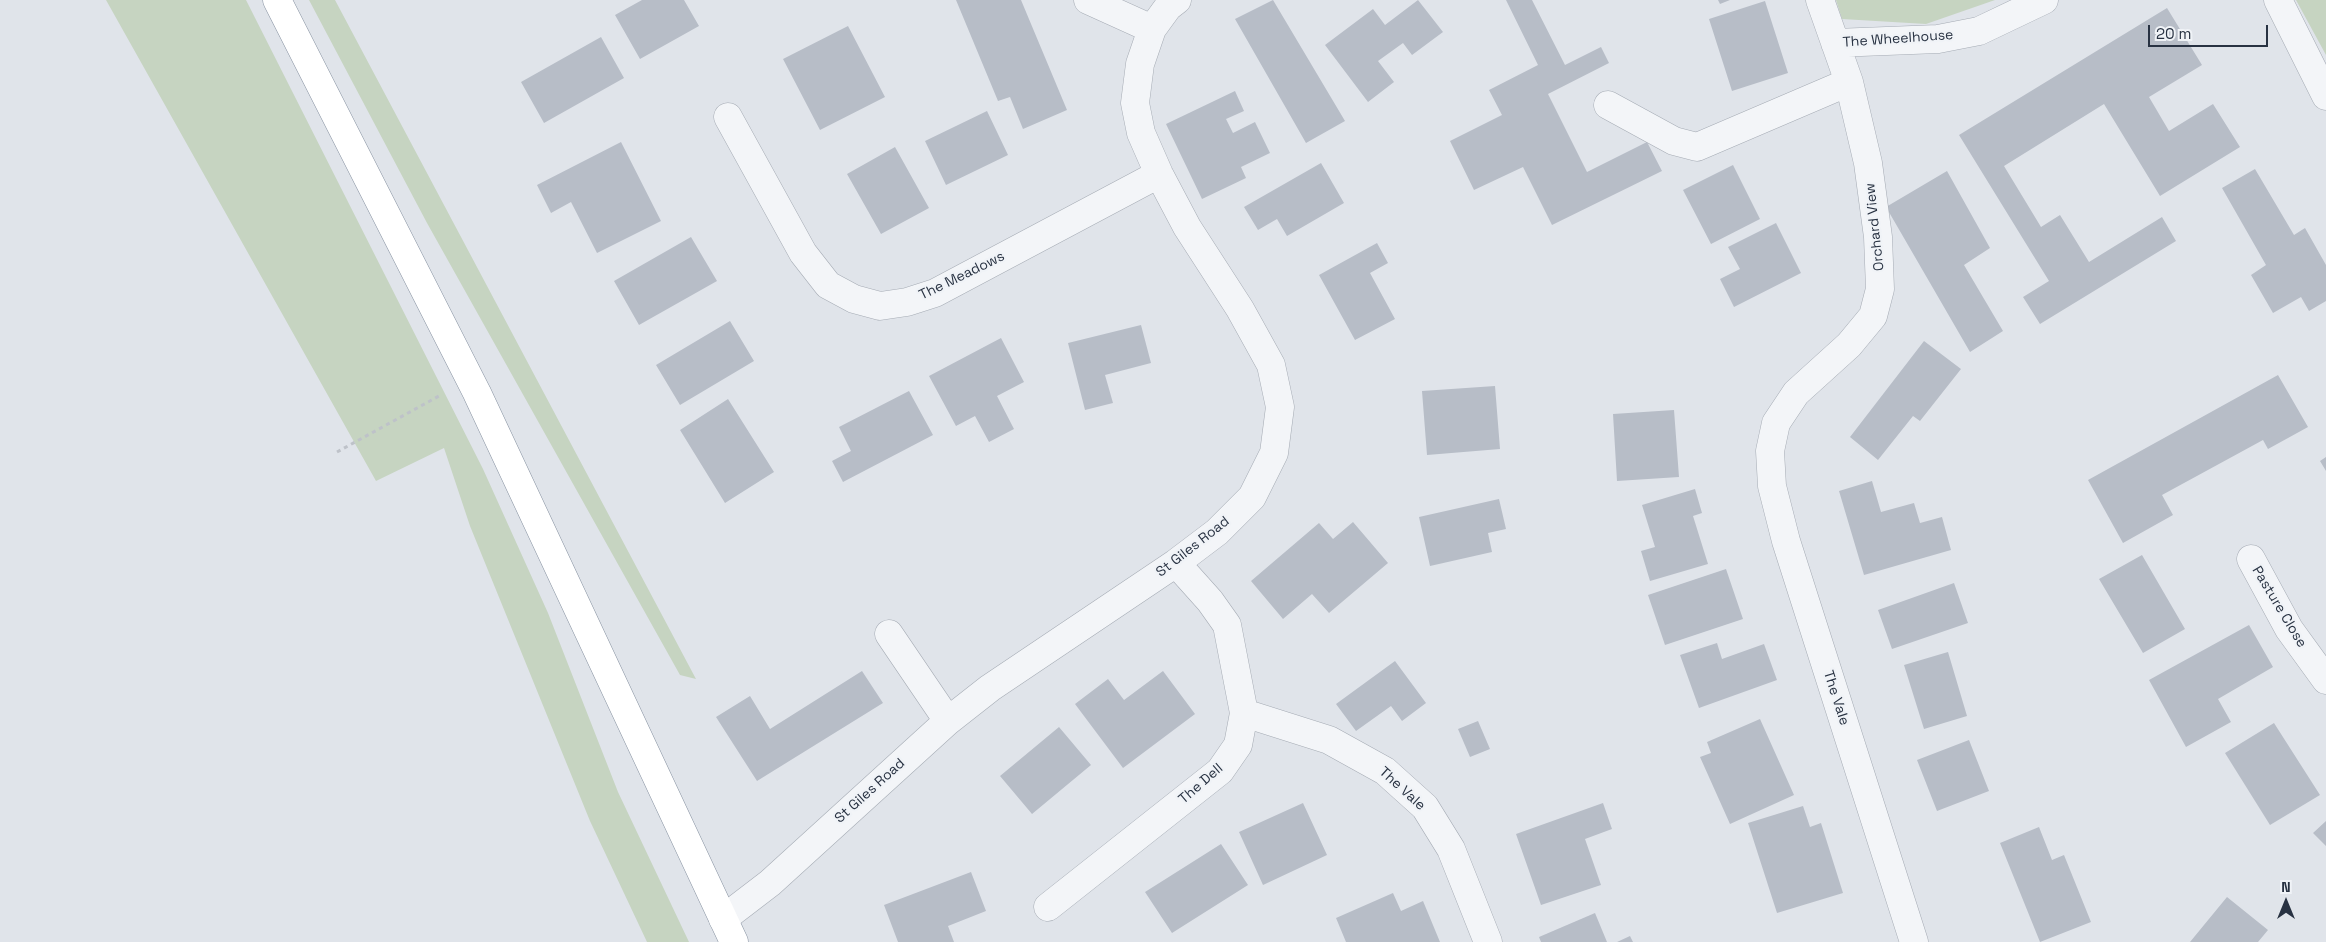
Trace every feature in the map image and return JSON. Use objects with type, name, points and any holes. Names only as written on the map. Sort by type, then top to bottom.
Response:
[{"type":"highway","points":[[277,0],[470,379],[728,931]]},
{"type":"street","points":[[1088,0],[1152,29]]},
{"type":"street","name":"St Giles Road","points":[[728,931],[770,883],[948,722],[1032,659],[1176,563],[1217,532],[1252,497],[1274,454],[1280,407],[1271,366],[1240,310],[1187,227],[1159,174],[1141,134],[1135,103],[1140,64],[1152,29],[1168,8],[1177,0]]},
{"type":"street","name":"Orchard View","points":[[1770,451],[1776,424],[1796,394],[1849,346],[1873,316],[1880,290],[1878,238],[1870,182],[1849,82],[1820,0]]},
{"type":"street","name":"The Wheelhouse","points":[[1835,44],[1938,39],[1979,32],[2044,0]]},
{"type":"street","points":[[2278,0],[2326,96]]},
{"type":"street","points":[[1608,105],[1674,142],[1697,147],[1849,82]]},
{"type":"street","name":"The Meadows","points":[[728,117],[803,253],[828,286],[854,300],[880,306],[908,302],[935,294],[1159,174]]},
{"type":"street","name":"The Vale","points":[[1770,451],[1772,486],[1786,542],[1914,942]]},
{"type":"street","name":"Pasture Close","points":[[2251,559],[2289,629],[2326,680]]},
{"type":"street","name":"The Dell","points":[[1048,907],[1220,772],[1238,745],[1244,714],[1227,625],[1210,601],[1176,563]]},
{"type":"street","points":[[889,634],[948,722]]},
{"type":"street","name":"The Vale","points":[[1244,714],[1329,740],[1386,772],[1425,808],[1451,850],[1488,942]]},
{"type":"path","points":[[337,452],[470,379]]},
{"type":"green space","points":[[106,0],[246,0],[483,469],[548,613],[618,792],[689,942],[647,942],[590,821],[470,526],[444,448],[376,481]]},
{"type":"green space","points":[[309,0],[335,0],[696,679],[680,675],[427,223]]},
{"type":"green space","points":[[1836,0],[1995,0],[1926,24],[1842,19]]},
{"type":"green space","points":[[2296,0],[2326,0],[2326,55]]},
{"type":"building","points":[[642,0],[684,0],[699,26],[640,59],[615,15]]},
{"type":"building","points":[[956,0],[1021,0],[1067,110],[1023,129],[1010,97],[998,101]]},
{"type":"building","points":[[1273,0],[1345,121],[1306,143],[1235,19]]},
{"type":"building","points":[[1418,0],[1443,32],[1412,55],[1403,43],[1378,61],[1394,82],[1368,102],[1325,45],[1373,9],[1385,25]]},
{"type":"building","points":[[1506,0],[1532,0],[1565,65],[1601,47],[1609,63],[1548,94],[1587,172],[1647,142],[1662,171],[1552,225],[1523,167],[1474,190],[1450,141],[1502,115],[1489,90],[1538,65]]},
{"type":"building","points":[[1718,0],[1730,0],[1720,4]]},
{"type":"building","points":[[1765,1],[1788,73],[1732,91],[1709,19]]},
{"type":"building","points":[[2167,8],[2202,65],[2149,97],[2169,131],[2213,104],[2240,147],[2160,196],[2104,104],[2004,166],[2041,227],[2060,215],[2089,262],[2162,217],[2176,241],[2040,324],[2023,297],[2049,281],[1959,135]]},
{"type":"building","points":[[848,26],[885,97],[820,130],[783,59]]},
{"type":"building","points":[[601,37],[624,78],[544,123],[521,82]]},
{"type":"building","points":[[1235,91],[1244,111],[1226,119],[1233,133],[1255,122],[1270,153],[1241,167],[1246,178],[1202,199],[1166,124]]},
{"type":"building","points":[[987,111],[1008,155],[946,185],[925,141]]},
{"type":"building","points":[[621,142],[661,221],[597,253],[571,202],[551,213],[537,185]]},
{"type":"building","points":[[895,147],[929,208],[881,234],[847,174]]},
{"type":"building","points":[[1321,163],[1344,203],[1287,236],[1277,219],[1258,230],[1244,207]]},
{"type":"building","points":[[1733,165],[1760,219],[1711,244],[1683,190]]},
{"type":"building","points":[[2255,169],[2294,235],[2305,228],[2326,265],[2326,301],[2309,311],[2301,297],[2273,313],[2251,275],[2266,265],[2222,188]]},
{"type":"building","points":[[1947,171],[1990,248],[1964,265],[2003,331],[1970,352],[1886,207]]},
{"type":"building","points":[[1776,223],[1801,273],[1734,307],[1720,279],[1740,269],[1728,247]]},
{"type":"building","points":[[691,237],[717,281],[639,325],[614,281]]},
{"type":"building","points":[[1377,243],[1388,263],[1370,273],[1395,319],[1355,340],[1319,275]]},
{"type":"building","points":[[730,321],[754,361],[680,405],[656,365]]},
{"type":"building","points":[[1141,325],[1151,363],[1105,375],[1113,403],[1085,410],[1068,343]]},
{"type":"building","points":[[1001,338],[1024,382],[997,396],[1014,429],[989,442],[975,416],[956,426],[929,376]]},
{"type":"building","points":[[1924,341],[1961,369],[1920,421],[1913,416],[1878,460],[1850,437]]},
{"type":"building","points":[[2278,375],[2308,427],[2268,449],[2263,440],[2162,495],[2173,515],[2123,543],[2088,480]]},
{"type":"building","points":[[1495,386],[1500,449],[1427,455],[1422,391]]},
{"type":"building","points":[[909,391],[933,435],[843,482],[832,461],[851,451],[839,427]]},
{"type":"building","points":[[728,399],[774,472],[725,503],[680,430]]},
{"type":"building","points":[[1674,410],[1679,477],[1617,481],[1613,414]]},
{"type":"building","points":[[2326,457],[2326,471],[2320,461]]},
{"type":"building","points":[[1872,481],[1881,512],[1914,503],[1920,523],[1942,517],[1951,550],[1864,575],[1839,491]]},
{"type":"building","points":[[1695,489],[1702,513],[1693,516],[1708,564],[1650,581],[1641,551],[1655,547],[1642,505]]},
{"type":"building","points":[[1499,499],[1506,529],[1488,533],[1492,552],[1430,566],[1419,517]]},
{"type":"building","points":[[1353,522],[1388,563],[1329,613],[1312,594],[1283,619],[1251,581],[1319,523],[1333,539]]},
{"type":"building","points":[[2142,555],[2185,629],[2143,653],[2099,579]]},
{"type":"building","points":[[1726,569],[1743,619],[1665,645],[1648,595]]},
{"type":"building","points":[[1954,583],[1968,623],[1892,649],[1878,610]]},
{"type":"building","points":[[2249,625],[2273,667],[2218,699],[2231,722],[2186,747],[2149,680]]},
{"type":"building","points":[[1717,643],[1722,659],[1764,644],[1777,680],[1699,708],[1680,655]]},
{"type":"building","points":[[1948,652],[1967,716],[1924,729],[1904,665]]},
{"type":"building","points":[[1395,661],[1426,703],[1402,721],[1391,706],[1356,731],[1336,704]]},
{"type":"building","points":[[862,671],[883,703],[757,781],[716,717],[750,696],[770,729]]},
{"type":"building","points":[[1163,671],[1195,714],[1123,768],[1075,704],[1108,679],[1124,700]]},
{"type":"building","points":[[1760,719],[1794,795],[1730,824],[1700,757],[1711,753],[1707,742]]},
{"type":"building","points":[[1478,721],[1490,749],[1470,757],[1458,729]]},
{"type":"building","points":[[2274,723],[2320,795],[2270,825],[2225,753]]},
{"type":"building","points":[[1059,727],[1091,765],[1032,814],[1000,776]]},
{"type":"building","points":[[1969,740],[1989,791],[1937,811],[1917,760]]},
{"type":"building","points":[[1303,803],[1327,855],[1263,885],[1239,832]]},
{"type":"building","points":[[1603,803],[1612,829],[1585,839],[1601,885],[1541,905],[1516,834]]},
{"type":"building","points":[[1803,806],[1810,827],[1821,823],[1843,893],[1777,913],[1748,823]]},
{"type":"building","points":[[2326,821],[2326,846],[2313,833]]},
{"type":"building","points":[[2039,827],[2052,860],[2064,855],[2091,922],[2040,942],[2000,843]]},
{"type":"building","points":[[1221,844],[1248,885],[1172,933],[1145,892]]},
{"type":"building","points":[[971,872],[986,911],[948,926],[954,942],[898,942],[884,905]]},
{"type":"building","points":[[1393,893],[1401,911],[1423,901],[1440,942],[1346,942],[1336,918]]},
{"type":"building","points":[[2227,897],[2268,930],[2258,942],[2190,942]]},
{"type":"building","points":[[1595,913],[1607,942],[1541,942],[1539,937]]},
{"type":"building","points":[[1630,936],[1633,942],[1617,942]]}]
